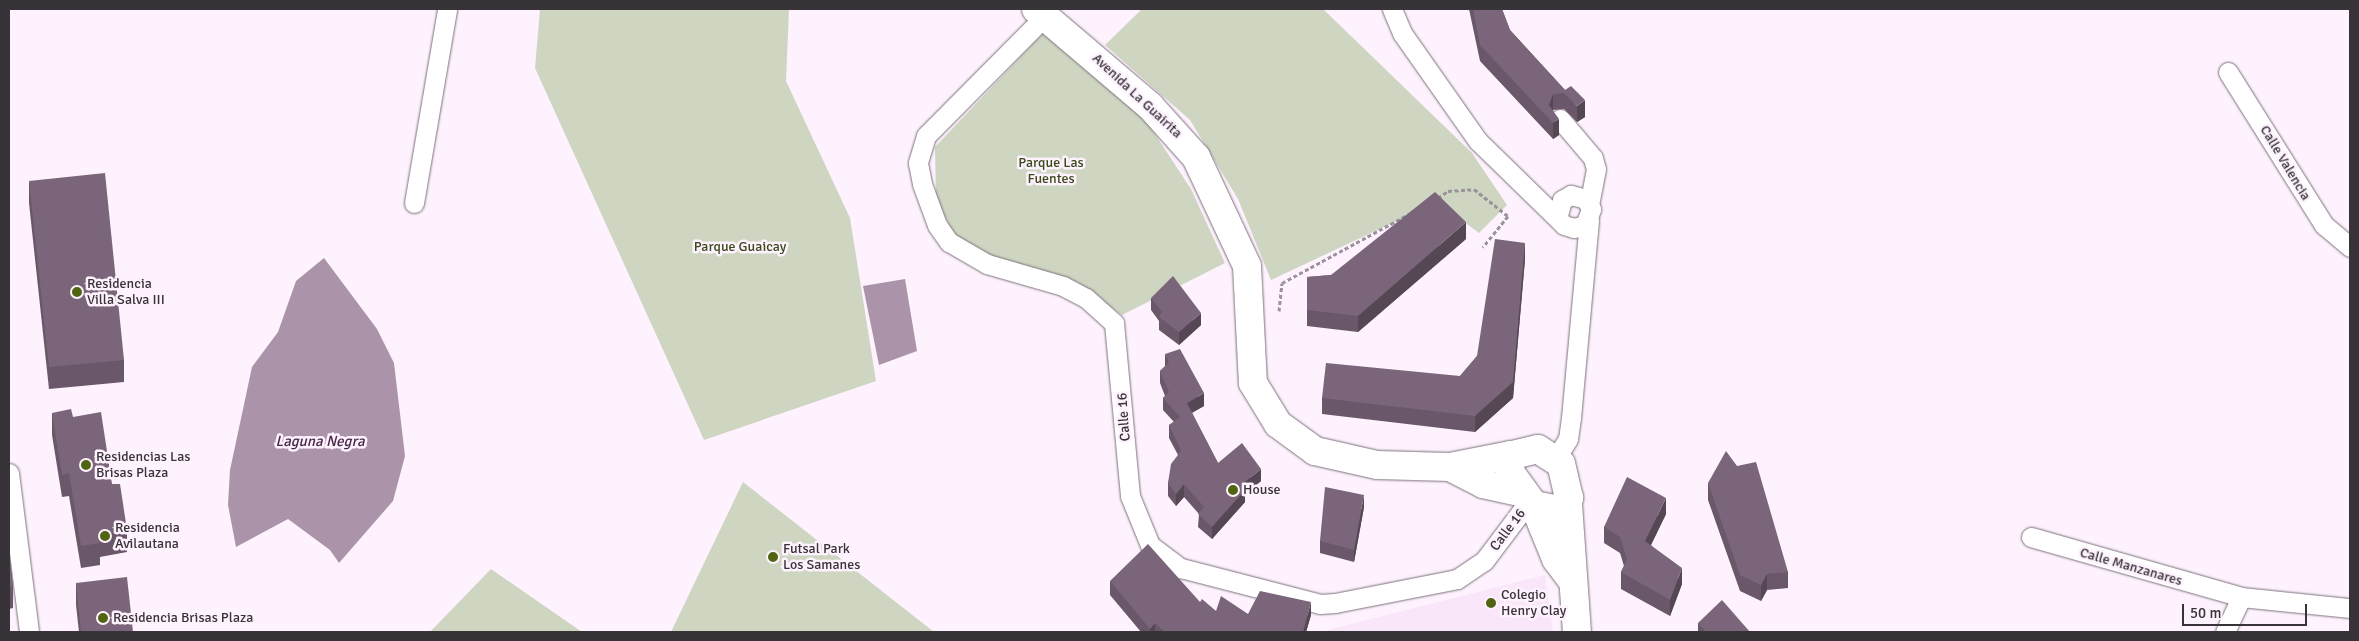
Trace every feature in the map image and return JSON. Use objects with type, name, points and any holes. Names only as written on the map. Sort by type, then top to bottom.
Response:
[{"type":"street","points":[[414,203],[447,9]]},
{"type":"street","points":[[1392,9],[1402,33],[1478,141],[1561,220],[1580,228],[1589,212]]},
{"type":"street","name":"Avenida La Guairita","points":[[1040,13],[1173,127],[1205,173],[1247,266],[1253,383],[1278,424],[1315,450],[1349,460],[1450,467],[1538,449],[1556,458]]},
{"type":"street","name":"Calle 16","points":[[1040,13],[926,136],[918,163],[922,184],[937,225],[949,242],[978,260],[1063,286],[1086,298],[1114,323],[1130,496],[1150,545],[1181,568],[1320,604],[1335,603],[1457,579],[1484,561],[1529,499]]},
{"type":"street","name":"Calle Valencia","points":[[2228,72],[2324,225],[2350,247]]},
{"type":"street","points":[[1560,119],[1587,150],[1596,169],[1589,212],[1571,418],[1568,439],[1556,458],[1565,472],[1577,632]]},
{"type":"street","points":[[1583,272],[1561,220],[1562,200],[1572,195],[1586,172],[1587,150]]},
{"type":"street","points":[[1572,195],[1589,212]]},
{"type":"street","points":[[1511,455],[1510,472],[1529,499],[1556,558],[1572,580]]},
{"type":"street","name":"Avenida La Guairita","points":[[1450,467],[1483,484],[1559,510],[1568,504]]},
{"type":"street","points":[[9,473],[29,632]]},
{"type":"street","name":"Calle Manzanares","points":[[2031,537],[2240,597],[2350,608]]},
{"type":"street","points":[[2225,632],[2240,597]]},
{"type":"path","points":[[1433,201],[1448,191],[1474,189],[1498,206],[1508,216],[1483,247]]},
{"type":"path","points":[[1279,311],[1282,283],[1418,209]]},
{"type":"shaded area","name":"Colegio Henry Clay","points":[[1545,575],[1553,632],[1320,632]]},
{"type":"green space","name":"Parque Guaicay","points":[[540,9],[789,9],[786,81],[850,218],[876,381],[704,440],[535,68]]},
{"type":"green space","points":[[1142,9],[1323,9],[1472,153],[1507,205],[1479,233],[1437,202],[1271,280],[1238,199],[1190,120],[1105,45]]},
{"type":"green space","name":"Parque Las Fuentes","points":[[1043,33],[1145,119],[1191,189],[1225,263],[1122,315],[1079,284],[992,257],[955,236],[936,199],[935,147]]},
{"type":"green space","name":"Futsal Park Los Samanes","points":[[743,482],[934,632],[671,632]]},
{"type":"green space","points":[[491,569],[582,632],[430,632]]},
{"type":"water","name":"Laguna Negra","points":[[324,258],[377,329],[394,363],[405,456],[393,501],[339,563],[330,550],[288,519],[236,547],[228,505],[230,470],[252,367],[278,332],[296,281]]},
{"type":"water","points":[[905,279],[917,351],[879,365],[863,286]]},
{"type":"building","points":[[1473,9],[1502,9],[1510,30],[1565,90],[1571,86],[1585,100],[1577,106],[1564,93],[1553,94],[1549,105],[1559,119],[1553,123],[1480,45]]},
{"type":"building","name":"Residencia Villa Salva III","points":[[105,173],[124,360],[49,367],[29,181]]},
{"type":"building","points":[[1435,192],[1466,222],[1358,316],[1307,310],[1307,277],[1331,275]]},
{"type":"building","points":[[1495,239],[1525,243],[1513,382],[1475,416],[1322,398],[1326,363],[1460,376],[1477,356]]},
{"type":"building","points":[[1173,276],[1201,313],[1179,332],[1159,317],[1162,312],[1151,298]]},
{"type":"building","points":[[1180,349],[1204,393],[1187,403],[1218,463],[1242,443],[1261,469],[1241,485],[1245,490],[1212,527],[1198,514],[1204,507],[1184,484],[1176,494],[1168,483],[1171,464],[1181,451],[1169,425],[1180,417],[1163,398],[1169,392],[1160,371],[1169,363],[1165,354]]},
{"type":"building","points":[[71,409],[73,417],[101,412],[112,484],[120,484],[127,530],[99,535],[100,543],[81,546],[69,473],[62,475],[52,413]]},
{"type":"building","points":[[1726,451],[1737,466],[1756,462],[1788,572],[1767,574],[1761,585],[1740,575],[1708,483]]},
{"type":"building","points":[[1627,477],[1666,498],[1645,541],[1682,568],[1670,600],[1621,572],[1627,559],[1620,537],[1604,527]]},
{"type":"building","points":[[1325,487],[1364,495],[1354,550],[1320,541]]},
{"type":"building","points":[[1148,544],[1200,602],[1202,599],[1216,611],[1221,596],[1248,614],[1260,591],[1311,602],[1303,632],[1165,632],[1155,623],[1150,629],[1110,581]]},
{"type":"building","points":[[9,551],[13,586],[9,587]]},
{"type":"building","points":[[127,577],[133,632],[81,632],[76,583]]},
{"type":"building","points":[[1722,600],[1750,632],[1706,632],[1698,623]]},
{"type":"place","name":"Residencia Villa Salva III","points":[[77,292]]},
{"type":"place","name":"Residencias Las Brisas Plaza","points":[[86,465]]},
{"type":"place","name":"House","points":[[1233,490]]},
{"type":"place","name":"Residencia Avilautana","points":[[105,536]]},
{"type":"place","name":"Futsal Park Los Samanes","points":[[773,557]]},
{"type":"place","name":"Colegio Henry Clay","points":[[1491,603]]},
{"type":"place","name":"Residencia Brisas Plaza","points":[[103,618]]}]
